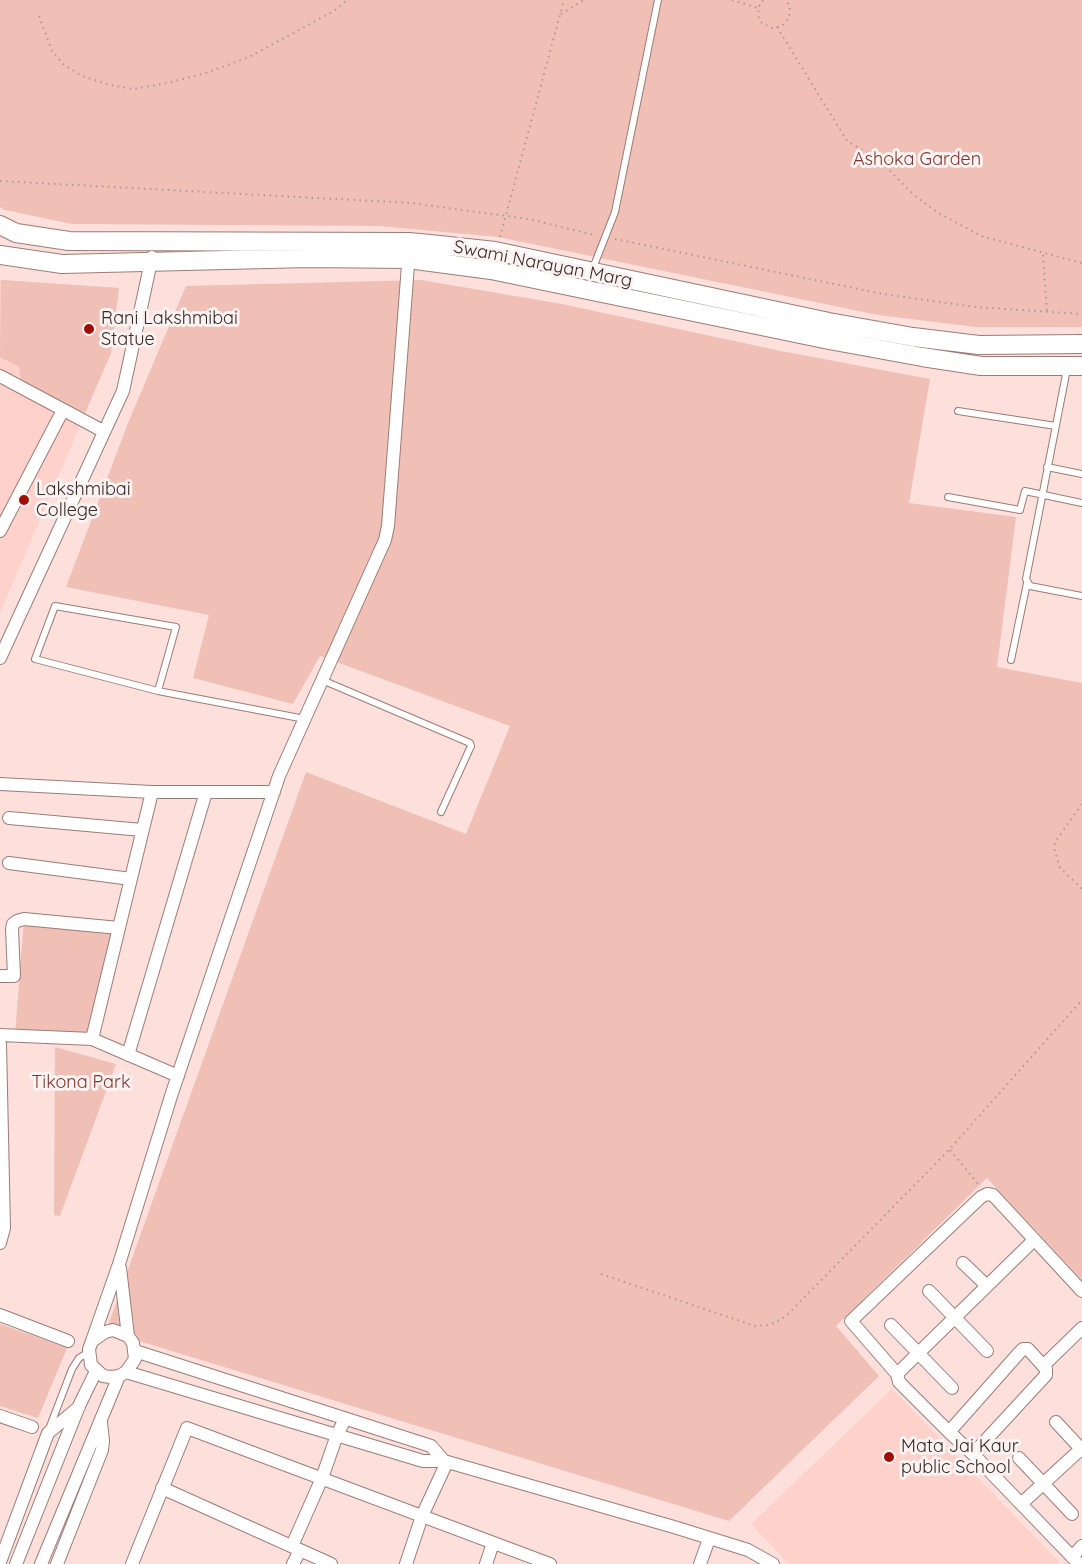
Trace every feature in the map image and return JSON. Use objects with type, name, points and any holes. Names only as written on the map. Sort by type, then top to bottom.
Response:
[{"type":"main road","name":"Swami Narayan Marg","points":[[0,225],[16,233],[69,241],[156,241],[495,251],[829,322],[913,337],[979,345],[1082,344]]},
{"type":"main road","name":"Swami Narayan Marg","points":[[0,256],[62,264],[309,258],[409,250],[491,270],[922,357],[981,366],[1075,366]]},
{"type":"street","points":[[0,658],[123,391],[156,241]]},
{"type":"street","points":[[119,1264],[128,1336],[135,1351],[132,1366],[122,1374],[111,1377],[96,1371],[91,1365],[90,1347],[119,1264],[178,1076],[274,792],[379,552],[388,526],[409,250]]},
{"type":"street","points":[[0,376],[103,431]]},
{"type":"street","points":[[0,531],[63,410]]},
{"type":"street","points":[[0,784],[152,792],[274,792]]},
{"type":"street","points":[[92,1039],[152,792]]},
{"type":"street","points":[[128,1055],[206,792]]},
{"type":"street","points":[[9,818],[142,830]]},
{"type":"street","points":[[9,863],[131,879]]},
{"type":"street","points":[[0,976],[15,976],[12,929],[13,924],[24,918],[119,928]]},
{"type":"street","points":[[0,1035],[92,1039],[178,1076]]},
{"type":"street","points":[[0,1044],[4,1228],[0,1243]]},
{"type":"street","points":[[1082,1291],[993,1195],[987,1194],[981,1197],[851,1321],[897,1374],[899,1382],[1076,1560],[1082,1546]]},
{"type":"street","points":[[897,1374],[1034,1240]]},
{"type":"street","points":[[963,1263],[987,1286]]},
{"type":"street","points":[[929,1291],[987,1351]]},
{"type":"street","points":[[0,1315],[68,1341]]},
{"type":"street","points":[[891,1325],[952,1388]]},
{"type":"street","points":[[1043,1366],[1082,1328]]},
{"type":"street","points":[[90,1347],[105,1332],[113,1330],[128,1336]]},
{"type":"street","points":[[949,1432],[1023,1349],[1028,1349],[1046,1369],[1046,1375],[972,1454]]},
{"type":"street","points":[[135,1351],[431,1446],[445,1461]]},
{"type":"street","points":[[16,1564],[96,1371]]},
{"type":"street","points":[[41,1564],[100,1421],[122,1374]]},
{"type":"street","points":[[122,1374],[423,1461],[445,1461],[674,1527],[748,1550],[773,1564]]},
{"type":"street","points":[[0,1562],[48,1432],[80,1406]]},
{"type":"street","points":[[0,1416],[32,1427]]},
{"type":"street","points":[[293,1564],[296,1548],[345,1419]]},
{"type":"street","points":[[57,1564],[102,1450],[100,1421]]},
{"type":"street","points":[[1021,1504],[1082,1449],[1056,1422]]},
{"type":"street","points":[[132,1564],[187,1428],[544,1563]]},
{"type":"street","points":[[1019,1458],[1072,1514]]},
{"type":"street","points":[[406,1564],[422,1516],[445,1461]]},
{"type":"street","points":[[162,1488],[331,1564]]},
{"type":"street","points":[[700,1564],[709,1539]]},
{"type":"street","points":[[486,1564],[493,1543]]},
{"type":"lane","points":[[592,272],[615,212],[658,0]]},
{"type":"lane","points":[[1011,660],[1047,467],[1056,426],[1075,366]]},
{"type":"lane","points":[[958,411],[1056,426]]},
{"type":"lane","points":[[1047,467],[1082,474]]},
{"type":"lane","points":[[948,497],[1020,510],[1025,491],[1082,503]]},
{"type":"lane","points":[[1027,583],[1030,586],[1082,596]]},
{"type":"lane","points":[[158,691],[176,627],[55,606],[35,659],[158,691],[305,719]]},
{"type":"lane","points":[[322,680],[470,743],[471,746],[441,812]]},
{"type":"lane","points":[[48,1432],[72,1369],[90,1347]]},
{"type":"path","points":[[39,16],[52,51],[63,64],[82,76],[110,85],[133,89],[206,73],[249,57],[334,11],[346,0]]},
{"type":"path","points":[[495,251],[564,0]]},
{"type":"path","points":[[560,14],[584,0]]},
{"type":"path","points":[[732,0],[758,8]]},
{"type":"path","points":[[763,0],[758,13],[762,23],[772,28],[782,26],[789,18],[790,7],[786,0]]},
{"type":"path","points":[[777,27],[847,141],[879,160],[915,196],[937,212],[981,236],[1082,263]]},
{"type":"path","points":[[0,181],[411,203],[506,216],[883,294],[976,307],[1082,314]]},
{"type":"path","points":[[1042,254],[1047,312]]},
{"type":"path","points":[[1082,804],[1055,842],[1054,848],[1060,868],[1082,889]]},
{"type":"path","points":[[601,1274],[755,1326],[769,1325],[786,1316],[949,1150],[1082,1000]]},
{"type":"path","points":[[949,1150],[987,1194]]},
{"type":"shaded area","name":"Lakshmibai College","points":[[0,280],[119,288],[111,353],[0,613]]},
{"type":"shaded area","name":"Mata Jai Kaur public School","points":[[892,1389],[1061,1564],[789,1564],[751,1524]]},
{"type":"green space","name":"Ashoka Garden","points":[[0,0],[1082,0],[1082,327],[976,327],[878,315],[498,237],[379,226],[72,224],[5,210],[0,207]]},
{"type":"green space","points":[[1,280],[119,288],[111,353],[85,413],[21,381],[19,367],[0,357]]},
{"type":"green space","points":[[421,280],[562,304],[781,351],[930,379],[909,503],[1016,517],[997,667],[1082,683],[1082,1280],[987,1178],[836,1326],[879,1376],[729,1521],[106,1331],[306,772],[466,834],[510,726],[320,656],[293,704],[193,678],[209,615],[66,587],[128,423],[186,286]]},
{"type":"green space","points":[[24,919],[117,934],[85,1036],[15,1035]]},
{"type":"green space","name":"Tikona Park","points":[[55,1047],[116,1064],[60,1216],[54,1215]]},
{"type":"green space","points":[[0,1324],[67,1348],[38,1418],[0,1406]]},
{"type":"place","name":"Rani Lakshmibai Statue","points":[[89,329]]},
{"type":"place","name":"Lakshmibai College","points":[[24,500]]},
{"type":"place","name":"Mata Jai Kaur public School","points":[[889,1457]]}]
